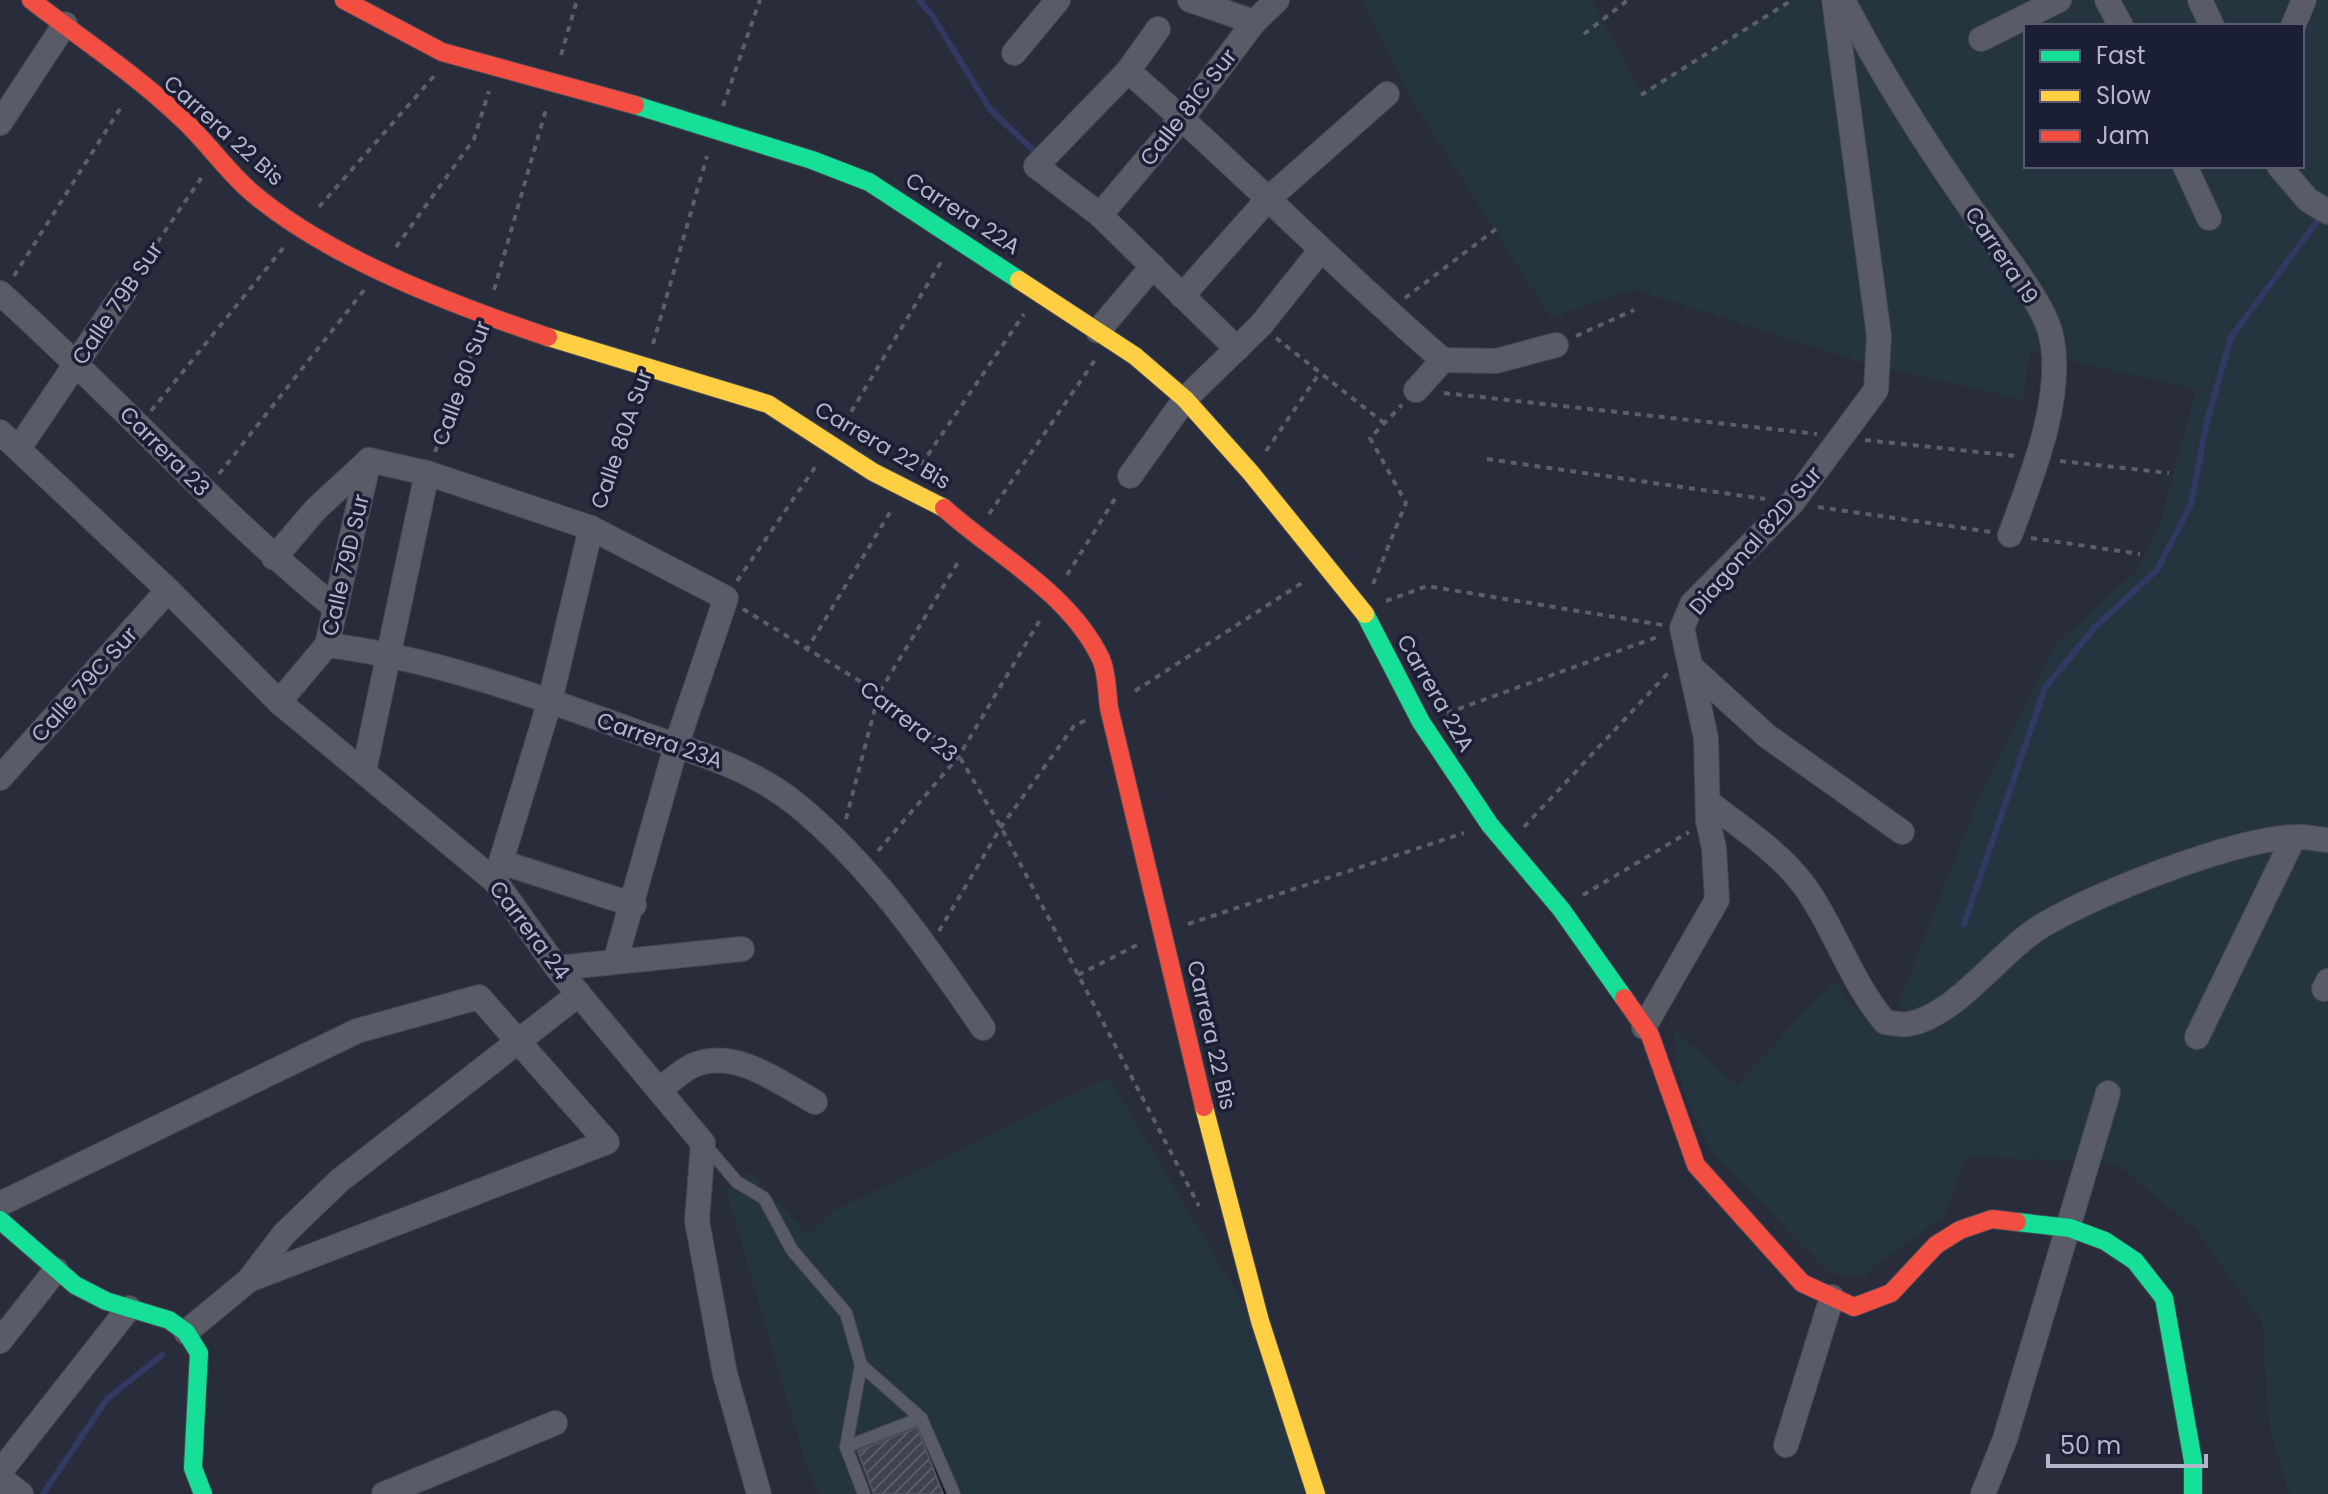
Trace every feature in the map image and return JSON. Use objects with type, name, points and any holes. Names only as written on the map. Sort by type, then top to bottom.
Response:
[{"type":"street","name":"Carrera 22 Bis","points":[[31,0],[179,115],[215,158],[250,191],[301,227],[380,270],[486,316],[645,369],[768,404],[873,472],[942,506],[974,535],[1016,562],[1053,597],[1102,660],[1109,708],[1260,1321],[1316,1494]]},
{"type":"street","name":"Carrera 22A","points":[[344,0],[372,7],[442,52],[715,130],[869,182],[1104,335],[1185,399],[1251,473],[1363,610],[1421,722],[1490,825],[1561,909],[1644,1027],[1660,1059],[1696,1165],[1802,1283],[1854,1307],[1891,1293],[1936,1245],[1960,1230],[1992,1219],[2070,1228],[2105,1241],[2135,1261],[2164,1298],[2191,1447],[2193,1494]]},
{"type":"street","points":[[1014,53],[1058,0]]},
{"type":"street","points":[[1190,0],[1254,22]]},
{"type":"street","name":"Calle 81C Sur","points":[[1100,215],[1182,118],[1254,22],[1277,0]]},
{"type":"street","name":"Diagonal 82D Sur","points":[[1644,1027],[1717,900],[1708,812],[1706,738],[1682,628],[1692,604],[1792,503],[1876,390],[1879,336],[1834,0]]},
{"type":"street","name":"Carrera 19","points":[[1843,0],[1944,170],[2040,309],[2051,335],[2053,372],[2039,459],[2010,535]]},
{"type":"street","points":[[2107,0],[2120,24]]},
{"type":"street","points":[[2200,0],[2211,24]]},
{"type":"street","points":[[2294,24],[2304,0]]},
{"type":"street","points":[[1981,39],[2055,1]]},
{"type":"street","points":[[0,123],[65,24]]},
{"type":"street","points":[[1158,29],[1128,71],[1036,166],[1100,215],[1237,349]]},
{"type":"street","points":[[1128,71],[1182,118],[1320,251],[1443,360],[1496,361],[1556,345]]},
{"type":"street","points":[[1182,296],[1268,199],[1387,94]]},
{"type":"street","points":[[2186,168],[2209,218]]},
{"type":"street","points":[[2281,168],[2308,200],[2328,212]]},
{"type":"street","points":[[1130,476],[1185,399],[1261,325],[1320,251]]},
{"type":"street","points":[[1104,335],[1153,266]]},
{"type":"street","name":"Calle 79B Sur","points":[[19,448],[125,291]]},
{"type":"street","name":"Carrera 23","points":[[1,294],[77,362],[274,558],[333,606]]},
{"type":"street","points":[[1416,390],[1443,360]]},
{"type":"street","name":"Carrera 24","points":[[0,432],[168,590],[279,702],[498,872],[557,968],[703,1143]]},
{"type":"street","points":[[274,558],[316,509],[369,460],[427,473],[591,528],[726,598],[676,746],[634,905],[615,962]]},
{"type":"street","name":"Calle 79D Sur","points":[[279,702],[327,645],[333,606],[369,460]]},
{"type":"street","name":"Calle 80 Sur","points":[[364,771],[427,473]]},
{"type":"street","name":"Calle 80A Sur","points":[[498,872],[550,701],[591,528]]},
{"type":"street","name":"Calle 79C Sur","points":[[0,778],[168,590]]},
{"type":"street","name":"Carrera 23A","points":[[327,645],[388,653],[550,701],[731,763],[793,802],[840,842],[929,949],[983,1028]]},
{"type":"street","points":[[1689,660],[1767,736],[1902,832]]},
{"type":"street","points":[[1708,812],[1766,846],[1806,888],[1867,1001],[1885,1022],[1908,1024],[1938,1012],[2010,947],[2046,923],[2114,892],[2252,843],[2294,837],[2328,840]]},
{"type":"street","points":[[2197,1037],[2294,837]]},
{"type":"street","points":[[498,872],[634,905]]},
{"type":"street","points":[[557,968],[742,949]]},
{"type":"street","points":[[186,1332],[249,1280],[284,1234],[339,1181],[579,994]]},
{"type":"street","points":[[0,1204],[357,1031],[479,997],[607,1142],[249,1280]]},
{"type":"street","points":[[659,1090],[695,1064],[726,1060],[748,1066],[815,1102]]},
{"type":"street","points":[[1983,1494],[2005,1439],[2108,1093]]},
{"type":"street","points":[[703,1143],[697,1221],[725,1374],[759,1494]]},
{"type":"street","points":[[0,1220],[75,1285],[129,1308],[169,1320],[186,1332],[199,1353],[193,1468],[203,1494]]},
{"type":"street","points":[[0,1341],[56,1270]]},
{"type":"street","points":[[1786,1445],[1832,1297]]},
{"type":"street","points":[[21,1494],[0,1475],[129,1308]]},
{"type":"street","points":[[384,1494],[555,1423]]},
{"type":"lane","points":[[703,1143],[737,1182],[764,1198],[792,1250],[846,1313],[861,1365],[846,1447],[864,1494]]},
{"type":"lane","points":[[861,1365],[921,1418],[954,1494]]},
{"type":"lane","points":[[846,1447],[921,1418]]},
{"type":"path","name":"Calle 80 Sur","points":[[427,473],[486,316],[577,0]]},
{"type":"path","name":"Calle 80A Sur","points":[[591,528],[645,369],[715,130],[760,0]]},
{"type":"path","points":[[1584,34],[1628,0]]},
{"type":"path","points":[[1641,95],[1792,0]]},
{"type":"path","points":[[1,294],[136,84]]},
{"type":"path","name":"Calle 79B Sur","points":[[125,291],[215,158]]},
{"type":"path","points":[[1387,311],[1500,226]]},
{"type":"path","points":[[1556,345],[1634,310]]},
{"type":"path","points":[[1261,325],[1384,423]]},
{"type":"path","points":[[840,842],[879,693],[974,535],[1104,335]]},
{"type":"path","points":[[1251,473],[1319,374]]},
{"type":"path","points":[[1363,610],[1406,503],[1370,438],[1416,390],[2169,473]]},
{"type":"path","points":[[863,868],[959,756],[1053,597],[1130,476]]},
{"type":"path","points":[[1363,610],[1427,586],[1682,628]]},
{"type":"path","name":"Carrera 23","points":[[726,598],[879,693],[959,756],[1001,827],[1201,1211]]},
{"type":"path","points":[[1421,722],[1682,628]]},
{"type":"path","points":[[1508,844],[1689,660]]},
{"type":"path","points":[[1561,909],[1708,812]]},
{"type":"path","points":[[1078,975],[1163,933],[1490,825]]},
{"type":"shaded area","points":[[1362,0],[1592,0],[1641,94],[1792,0],[1819,0],[1823,21],[1849,0],[2328,0],[2328,1494],[2289,1494],[2269,1427],[2262,1322],[2196,1230],[2116,1164],[1966,1156],[1945,1215],[1861,1277],[1830,1273],[1713,1155],[1691,1111],[1676,1066],[1675,1031],[1737,1085],[1833,980],[1860,1014],[1886,1035],[1984,784],[2056,644],[2139,568],[2159,527],[2196,389],[2030,352],[2023,400],[1861,362],[1633,289],[1551,318],[1417,109]]},
{"type":"shaded area","points":[[1109,1077],[1253,1320],[1305,1494],[819,1494],[808,1472],[726,1191],[750,1172],[808,1235],[831,1212]]},
{"type":"building","points":[[917,1427],[943,1494],[874,1494],[858,1451]]},
{"type":"waterway","points":[[919,0],[932,15],[990,109],[1038,155]]},
{"type":"waterway","points":[[1964,924],[2045,688],[2094,628],[2157,570],[2191,504],[2207,421],[2231,337],[2323,214]]},
{"type":"waterway","points":[[43,1494],[107,1399],[162,1355]]},
{"type":"traffic: fast","points":[[635,105],[812,160],[869,182],[1019,280]]},
{"type":"traffic: fast","points":[[1365,614],[1421,722],[1490,825],[1561,909],[1624,998]]},
{"type":"traffic: fast","points":[[0,1220],[75,1285],[106,1301],[169,1320],[186,1332],[199,1353],[193,1468],[203,1494]]},
{"type":"traffic: fast","points":[[2017,1222],[2070,1228],[2105,1241],[2135,1261],[2164,1298],[2193,1461],[2193,1494]]},
{"type":"traffic: slow","points":[[1019,280],[1135,356],[1185,399],[1251,473],[1365,614]]},
{"type":"traffic: slow","points":[[548,337],[768,404],[873,472],[944,508]]},
{"type":"traffic: slow","points":[[1204,1107],[1260,1321],[1316,1494]]},
{"type":"traffic: jam","points":[[31,0],[162,100],[250,191],[281,215],[315,237],[392,277],[548,337]]},
{"type":"traffic: jam","points":[[344,0],[442,52],[635,105]]},
{"type":"traffic: jam","points":[[944,508],[1051,594],[1087,635],[1101,659],[1109,708],[1204,1107]]},
{"type":"traffic: jam","points":[[1624,998],[1650,1035],[1696,1165],[1802,1283],[1854,1307],[1891,1293],[1936,1245],[1960,1230],[1992,1219],[2017,1222]]}]
